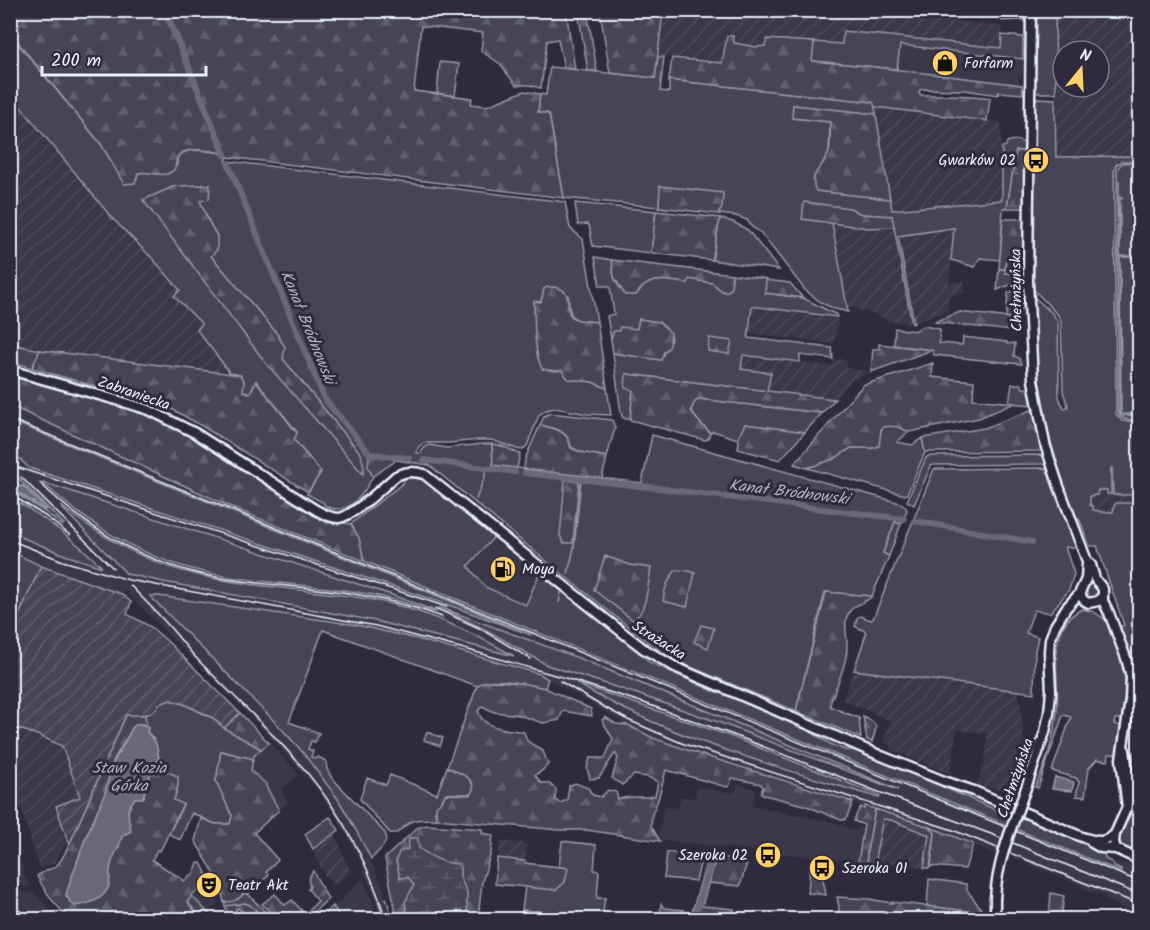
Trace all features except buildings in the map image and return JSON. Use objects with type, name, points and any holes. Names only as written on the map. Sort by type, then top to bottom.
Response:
[{"type":"main road","name":"Chełmżyńska","points":[[1031,10],[1029,312],[1033,381],[1045,444],[1058,484],[1087,561],[1095,579],[1100,584]]},
{"type":"main road","name":"Zabraniecka","points":[[10,370],[149,410],[195,434],[270,481]]},
{"type":"main road","name":"Strażacka","points":[[270,481],[325,515],[340,518],[351,514],[396,476],[414,471],[424,474],[627,636],[666,662],[869,750],[1082,837],[1101,848],[1116,849],[1130,856]]},
{"type":"main road","name":"Chełmżyńska","points":[[995,920],[997,877],[1001,861],[1046,729],[1051,691],[1048,652],[1050,639],[1067,606],[1078,596],[1086,579],[1087,561]]},
{"type":"main road","points":[[1111,621],[1098,607],[1082,597],[1082,587],[1091,581],[1100,584],[1103,601],[1126,658],[1130,674],[1131,696],[1121,759],[1127,804],[1115,834],[1116,849]]},
{"type":"main road","points":[[1064,613],[1080,603],[1100,600],[1103,594]]},
{"type":"main road","points":[[1124,743],[1132,798],[1138,808],[1126,809]]},
{"type":"main road","name":"Strażacka","points":[[1082,837],[1100,842],[1115,834]]},
{"type":"main road","points":[[1130,856],[1140,852]]},
{"type":"main road","points":[[1130,856],[1140,860]]},
{"type":"shaded area","points":[[855,10],[1002,26],[1002,48],[844,31],[842,44],[767,39],[765,46],[762,47],[734,43],[733,40],[722,63],[658,56],[663,12],[658,11]]},
{"type":"shaded area","points":[[920,11],[1002,11],[1002,21],[958,16]]},
{"type":"shaded area","points":[[1055,11],[1139,11],[1140,609],[1097,546],[1072,451],[1070,157],[1056,157],[1056,99],[1111,99],[1111,39],[1055,39]]},
{"type":"shaded area","name":"Forfarm","points":[[863,41],[1023,59],[1023,76],[1019,78],[1019,85],[867,66]]},
{"type":"shaded area","points":[[10,95],[112,218],[180,290],[174,296],[203,324],[197,330],[230,373],[27,348],[11,344]]},
{"type":"shaded area","points":[[875,107],[1001,122],[1003,200],[891,210]]},
{"type":"shaded area","points":[[832,223],[868,228],[894,227],[912,324],[887,321],[885,318],[878,318],[878,315],[848,307]]},
{"type":"shaded area","points":[[955,227],[949,283],[964,281],[965,293],[948,295],[948,311],[914,323],[898,236]]},
{"type":"shaded area","points":[[1005,258],[1024,258],[1024,274],[1005,273]]},
{"type":"shaded area","points":[[752,306],[837,317],[834,344],[749,333]]},
{"type":"shaded area","points":[[743,355],[832,366],[833,359],[847,360],[846,368],[871,372],[852,380],[835,399],[767,391],[771,373],[741,369]]},
{"type":"shaded area","points":[[10,400],[327,523],[1080,841],[1111,864],[1112,862],[1126,863],[1139,867],[1139,914],[1106,901],[1105,896],[1084,889],[1078,884],[1010,856],[1008,859],[930,827],[653,738],[540,674],[526,669],[357,625],[150,596],[291,738],[330,787],[356,830],[383,887],[393,919],[382,919],[357,853],[334,813],[316,788],[259,725],[124,590],[121,594],[41,566],[11,551]]},
{"type":"shaded area","name":"Moya","points":[[493,538],[539,573],[526,605],[485,587],[468,566]]},
{"type":"shaded area","points":[[854,670],[1019,691],[1024,741],[1008,791],[977,785],[985,760],[987,734],[957,730],[950,774],[889,749],[891,745],[883,742],[891,721],[842,700]]},
{"type":"shaded area","points":[[11,729],[27,731],[62,746],[80,797],[56,806],[68,841],[54,863],[40,869],[14,787],[11,786],[11,760],[16,758],[11,744]]},
{"type":"shaded area","points":[[269,743],[299,775],[281,789],[288,802],[279,810],[268,789],[251,771],[254,756]]},
{"type":"shaded area","points":[[738,784],[756,789],[752,806],[833,822],[856,831],[858,827],[864,829],[858,862],[658,840],[664,806],[678,809],[681,796],[695,798],[697,787],[735,793]]},
{"type":"shaded area","points":[[882,819],[891,820],[930,835],[924,868],[877,863],[876,853]]},
{"type":"shaded area","points":[[11,830],[24,874],[30,887],[11,885]]},
{"type":"shaded area","points":[[335,833],[350,871],[335,886],[325,876],[312,849]]},
{"type":"shaded area","points":[[502,841],[527,844],[525,861],[498,858],[499,845]]},
{"type":"shaded area","points":[[363,878],[378,919],[341,919],[333,906]]},
{"type":"shaded area","points":[[209,879],[217,888],[218,903],[207,912],[192,895]]},
{"type":"shaded area","points":[[10,889],[34,893],[58,919],[11,919]]},
{"type":"green space","points":[[168,10],[228,157],[226,161],[565,202],[570,228],[583,239],[597,322],[574,318],[571,315],[568,295],[544,289],[541,302],[534,302],[538,359],[580,380],[607,388],[611,415],[587,414],[555,408],[539,415],[527,446],[522,450],[492,440],[480,440],[424,443],[419,446],[416,453],[421,453],[429,445],[447,448],[492,444],[493,465],[642,483],[652,435],[905,506],[907,510],[901,524],[895,522],[883,553],[889,556],[872,596],[825,592],[796,711],[668,656],[567,578],[429,465],[369,456],[370,471],[373,476],[360,497],[347,507],[332,509],[307,494],[321,472],[294,440],[297,432],[256,381],[250,393],[243,391],[244,381],[240,375],[230,373],[197,330],[202,324],[174,296],[180,290],[112,218],[11,95],[10,34],[101,144],[125,184],[137,178],[138,173],[163,174],[177,165],[178,158],[187,151],[201,150],[221,153],[163,11]],"holes":[[[209,185],[199,200],[217,236],[211,256],[275,331],[283,359],[361,454],[144,200],[175,186]]]},
{"type":"green space","points":[[10,11],[163,11],[222,153],[200,150],[183,152],[176,160],[175,168],[171,172],[167,174],[138,173],[135,183],[124,184],[101,144],[11,34]]},
{"type":"green space","points":[[168,11],[566,11],[575,69],[564,68],[558,39],[547,41],[541,88],[516,85],[499,63],[481,51],[483,33],[421,26],[414,91],[472,98],[471,104],[487,106],[524,91],[540,94],[538,112],[549,114],[564,198],[228,157]]},
{"type":"green space","points":[[578,11],[587,11],[597,71],[588,71]]},
{"type":"green space","points":[[600,11],[663,11],[655,78],[610,73]]},
{"type":"green space","points":[[1002,11],[1025,15],[1025,20],[1002,21]]},
{"type":"green space","points":[[1035,11],[1055,11],[1055,39],[1051,39],[1051,93],[1035,91]]},
{"type":"green space","points":[[843,31],[1001,48],[1002,35],[1023,37],[1023,59],[900,45],[897,69],[811,61],[814,42],[842,44]]},
{"type":"green space","points":[[727,36],[733,36],[734,43],[757,47],[765,46],[767,39],[814,42],[812,61],[1022,85],[1023,94],[999,92],[998,95],[965,90],[922,89],[919,91],[920,95],[964,95],[990,98],[987,121],[875,107],[873,102],[669,80],[672,58],[722,63]]},
{"type":"green space","points":[[658,57],[664,57],[660,91],[669,92],[669,80],[874,102],[876,114],[793,105],[793,118],[830,122],[829,153],[814,177],[816,191],[890,199],[892,210],[1002,200],[1002,147],[1012,140],[1025,144],[1026,151],[1016,151],[1007,208],[1003,208],[1000,260],[980,258],[975,267],[951,260],[954,228],[898,236],[914,323],[912,324],[892,216],[861,214],[850,208],[803,219],[832,223],[848,312],[822,303],[805,290],[761,233],[747,220],[718,214],[722,208],[660,186],[659,207],[564,198],[549,114],[538,112],[540,94],[546,95],[550,67],[655,78]]},
{"type":"green space","points":[[440,62],[459,64],[455,96],[437,93]]},
{"type":"green space","points":[[1037,98],[1055,99],[1056,157],[1139,156],[1139,162],[1122,161],[1116,165],[1114,171],[1116,414],[1122,421],[1139,422],[1139,495],[1113,495],[1111,468],[1111,494],[1107,494],[1107,490],[1098,490],[1097,495],[1090,496],[1090,505],[1093,506],[1093,510],[1101,512],[1113,512],[1116,503],[1139,503],[1140,609],[1136,613],[1139,614],[1134,651],[1130,653],[1120,627],[1124,625],[1097,546],[1090,546],[1080,521],[1075,515],[1057,465],[1042,398],[1036,357],[1033,296],[1052,313],[1058,322],[1059,395],[1065,409],[1068,406],[1063,392],[1061,321],[1033,289],[1036,165],[1034,103]]},
{"type":"green space","points":[[793,105],[876,114],[890,199],[816,191],[815,174],[829,152],[830,122],[792,118]]},
{"type":"green space","points":[[1016,151],[1026,151],[1025,208],[1007,208]]},
{"type":"green space","points":[[1136,162],[1139,164],[1139,180],[1134,180],[1139,181],[1139,256],[1120,256],[1120,199],[1123,198],[1117,198],[1117,169],[1122,163]]},
{"type":"green space","points":[[210,185],[209,199],[200,201],[217,236],[217,250],[211,256],[275,331],[285,347],[283,359],[361,454],[363,474],[265,362],[143,200],[175,186]]},
{"type":"green space","points":[[660,186],[723,193],[722,208],[718,214],[659,207]]},
{"type":"green space","points":[[1118,199],[1119,227],[1117,227]]},
{"type":"green space","points":[[804,202],[850,208],[861,214],[892,216],[894,227],[868,228],[802,219]]},
{"type":"green space","points":[[575,203],[656,211],[651,253],[593,246],[589,225],[578,225]]},
{"type":"green space","points":[[656,211],[720,218],[712,260],[651,253]]},
{"type":"green space","points":[[720,218],[748,230],[779,270],[712,260]]},
{"type":"green space","points":[[1003,219],[1025,219],[1024,258],[1006,258],[1005,269],[999,269]]},
{"type":"green space","points":[[1117,228],[1119,228],[1120,415],[1118,411]]},
{"type":"green space","points":[[595,257],[612,260],[614,277],[620,289],[639,290],[650,282],[667,280],[687,283],[689,279],[713,283],[722,291],[731,289],[732,274],[767,279],[765,293],[803,298],[837,317],[752,306],[748,338],[832,348],[833,359],[800,355],[800,362],[743,355],[741,369],[771,373],[767,391],[626,374],[633,389],[630,420],[623,418],[613,353],[661,360],[670,345],[671,333],[639,319],[637,329],[614,332],[611,339],[607,316],[614,314],[610,287],[600,286]]},
{"type":"green space","points":[[1120,257],[1139,257],[1139,270],[1130,271],[1139,271],[1139,414],[1121,414]]},
{"type":"green space","points":[[612,260],[732,274],[731,289],[726,292],[712,283],[689,279],[688,283],[659,280],[647,284],[636,295],[625,295],[614,277]]},
{"type":"green space","points":[[999,269],[1005,269],[1005,273],[1011,273],[1015,283],[997,290]]},
{"type":"green space","points":[[766,280],[790,283],[803,298],[765,293]]},
{"type":"green space","points":[[547,287],[563,290],[567,294],[570,314],[573,318],[597,322],[607,388],[592,382],[568,379],[562,370],[542,369],[536,344],[534,301],[541,302],[544,289]]},
{"type":"green space","points":[[1017,290],[1022,296],[1020,312],[1017,319],[1006,318],[1008,293]]},
{"type":"green space","points":[[960,312],[1017,319],[1020,332],[934,322]]},
{"type":"green space","points":[[639,319],[659,322],[671,333],[670,346],[664,352],[661,360],[613,353],[611,339],[614,331],[619,331],[620,327],[637,329]]},
{"type":"green space","points":[[924,326],[940,329],[939,343],[962,345],[963,337],[1007,342],[1007,344],[1015,343],[1014,356],[1019,358],[1022,364],[934,355],[932,350],[894,345],[895,328],[914,331]]},
{"type":"green space","points":[[709,338],[732,341],[729,354],[708,351]]},
{"type":"green space","points":[[11,344],[40,350],[32,368],[11,361]]},
{"type":"green space","points":[[879,344],[932,350],[871,372],[873,349],[879,349]]},
{"type":"green space","points":[[40,350],[240,375],[244,381],[243,391],[250,393],[256,381],[297,433],[294,440],[321,472],[308,492],[170,408],[32,368]]},
{"type":"green space","points":[[933,363],[932,377],[974,381],[973,399],[1015,403],[979,418],[909,432],[897,427],[883,427],[879,446],[851,448],[834,459],[807,468],[794,464],[863,385]]},
{"type":"green space","points":[[626,374],[835,399],[822,413],[699,399],[691,410],[710,433],[708,439],[705,440],[630,420],[633,390],[625,388]]},
{"type":"green space","points":[[11,376],[146,414],[180,430],[327,523],[351,524],[359,538],[364,561],[231,507],[11,406]]},
{"type":"green space","points":[[1012,384],[1021,384],[1023,388],[1030,389],[1034,405],[1009,403]]},
{"type":"green space","points":[[699,399],[822,413],[805,432],[745,424],[738,439],[713,431],[710,433],[699,422],[691,409]]},
{"type":"green space","points":[[1034,409],[1043,451],[925,452],[922,438],[985,428]]},
{"type":"green space","points":[[550,413],[612,420],[615,428],[607,457],[580,452],[571,447],[564,434],[556,429],[540,425],[544,416]]},
{"type":"green space","points":[[1139,415],[1139,419],[1124,419],[1120,416]]},
{"type":"green space","points":[[11,421],[531,635],[449,605],[29,468],[11,450]]},
{"type":"green space","points":[[745,424],[805,432],[780,460],[738,449],[738,439]]},
{"type":"green space","points":[[540,425],[556,429],[564,434],[571,448],[607,457],[602,478],[524,469],[525,459]]},
{"type":"green space","points":[[891,425],[909,432],[897,442],[912,445],[922,438],[925,452],[907,494],[807,468],[851,448],[878,446],[881,430]]},
{"type":"green space","points":[[492,444],[520,454],[517,468],[493,465]]},
{"type":"green space","points":[[1044,455],[1046,464],[933,465],[914,505],[907,501],[928,456]]},
{"type":"green space","points":[[369,456],[394,459],[394,462],[373,476],[368,467]]},
{"type":"green space","points":[[1046,468],[1079,549],[1065,547],[1074,574],[1069,590],[1050,613],[1034,610],[1026,633],[1038,637],[1035,650],[1034,693],[854,670],[866,634],[865,631],[855,626],[857,618],[860,616],[873,619],[934,469]]},
{"type":"green space","points":[[11,471],[64,524],[62,525],[11,490]],"holes":[[[23,486],[46,509],[11,488]]]},
{"type":"green space","points":[[405,478],[421,479],[474,519],[491,535],[493,538],[468,566],[485,587],[526,605],[540,572],[634,646],[649,662],[805,728],[832,745],[845,750],[858,750],[1005,814],[1017,815],[1104,852],[1105,859],[1112,862],[1121,872],[364,561],[359,539],[351,524],[403,483]]},
{"type":"green space","points":[[565,480],[579,482],[573,543],[564,543],[560,536]]},
{"type":"green space","points":[[42,482],[389,594],[438,612],[367,594],[230,577],[165,561],[100,528]]},
{"type":"green space","points":[[11,498],[59,530],[102,567],[11,533]]},
{"type":"green space","points":[[61,506],[124,547],[176,569],[242,583],[340,594],[388,603],[453,625],[514,656],[375,621],[127,574]]},
{"type":"green space","points":[[895,522],[901,524],[889,556],[883,553]]},
{"type":"green space","points":[[11,551],[41,566],[18,617],[11,639]]},
{"type":"green space","points":[[605,556],[630,565],[651,568],[644,604],[638,616],[633,620],[594,590]]},
{"type":"green space","points":[[41,566],[121,594],[131,602],[127,614],[151,627],[166,640],[240,713],[224,728],[213,718],[170,700],[159,704],[150,713],[126,715],[70,843],[56,806],[80,797],[62,746],[11,726],[11,639],[18,617]]},
{"type":"green space","points":[[676,570],[695,573],[687,607],[663,601],[667,584]]},
{"type":"green space","points":[[1092,584],[1100,592],[1092,600],[1084,592]]},
{"type":"green space","points":[[826,592],[872,596],[854,607],[847,616],[846,659],[830,704],[831,707],[859,718],[861,738],[796,711]]},
{"type":"green space","points":[[150,596],[357,625],[417,639],[540,674],[548,679],[545,688],[501,681],[492,681],[477,686],[323,630],[289,722],[319,733],[315,742],[311,741],[308,749],[313,751],[311,757],[316,759],[318,757],[326,761],[332,778],[385,833],[384,844],[371,859],[338,799],[300,749]]},
{"type":"green space","points":[[439,607],[581,659],[897,790],[718,722],[547,665],[490,632]]},
{"type":"green space","points":[[1082,609],[1094,612],[1107,621],[1121,654],[1125,677],[1122,719],[1115,719],[1114,724],[1121,726],[1117,754],[1109,754],[1108,761],[1097,759],[1089,768],[1085,797],[1076,796],[1079,782],[1076,778],[1052,771],[1071,717],[1063,715],[1038,788],[1035,787],[1046,760],[1056,721],[1058,641],[1062,628],[1070,617]]},
{"type":"green space","points":[[701,625],[714,628],[708,648],[694,642]]},
{"type":"green space","points":[[1139,658],[1139,690],[1137,690],[1132,659]]},
{"type":"green space","points":[[494,681],[545,688],[591,709],[592,716],[563,711],[559,720],[543,723],[519,715],[494,712],[482,706],[478,711],[480,717],[490,725],[524,732],[527,741],[543,751],[548,764],[535,775],[541,783],[548,783],[556,789],[555,800],[560,803],[567,800],[569,786],[575,783],[588,788],[593,795],[601,797],[608,790],[616,792],[618,799],[655,796],[658,782],[648,777],[634,775],[622,785],[612,778],[618,758],[615,753],[599,778],[590,779],[587,768],[590,758],[605,758],[613,739],[602,720],[605,717],[616,724],[628,725],[653,738],[699,754],[853,802],[847,817],[841,820],[804,805],[764,795],[761,793],[763,787],[761,784],[732,778],[727,787],[666,770],[652,814],[651,826],[660,841],[586,830],[560,830],[436,819],[436,806],[443,800],[445,794],[470,795],[473,790],[473,785],[467,777],[447,767],[477,686],[483,682]]},
{"type":"green space","points":[[576,683],[730,736],[880,796],[879,798],[801,774],[686,736],[612,703]]},
{"type":"green space","points":[[170,700],[213,718],[224,728],[261,749],[253,759],[221,751],[216,781],[232,816],[230,824],[215,824],[192,813],[180,840],[169,834],[183,805],[174,800],[178,785],[161,770],[162,765],[155,742],[147,732],[145,714],[153,712],[159,704]]},
{"type":"green space","points":[[240,713],[269,743],[261,749],[224,728]]},
{"type":"green space","points":[[145,714],[146,725],[133,727],[114,759],[105,793],[84,842],[66,896],[71,900],[109,873],[114,853],[119,847],[123,834],[130,826],[129,808],[135,798],[144,797],[150,771],[159,758],[162,770],[178,776],[174,800],[183,804],[160,851],[157,850],[152,860],[185,881],[193,875],[198,863],[201,863],[209,879],[188,901],[201,919],[71,919],[52,899],[37,876],[56,866],[64,856],[126,715]]},
{"type":"green space","points":[[863,717],[876,726],[872,742],[867,740]]},
{"type":"green space","points":[[427,732],[443,738],[440,746],[424,740]]},
{"type":"green space","points":[[221,751],[253,759],[251,771],[266,784],[279,810],[254,833],[278,860],[266,872],[269,875],[248,894],[227,902],[224,902],[218,879],[195,841],[201,818],[215,824],[230,824],[232,816],[216,781]]},
{"type":"green space","points":[[1132,752],[1137,752],[1139,798],[1137,795]]},
{"type":"green space","points":[[447,767],[468,777],[474,787],[471,794],[446,794],[435,811],[436,819],[414,820],[397,833],[390,833],[360,799],[367,778],[386,785],[390,775],[437,794]]},
{"type":"green space","points":[[865,806],[875,809],[867,862],[858,862],[864,825],[854,821],[858,811],[861,807],[864,809]]},
{"type":"green space","points":[[875,809],[930,827],[935,833],[930,868],[924,868],[929,835],[883,819],[876,853],[877,863],[867,862]]},
{"type":"green space","points":[[1128,812],[1139,813],[1139,849],[1132,851],[1117,844],[1116,839]]},
{"type":"green space","points":[[330,817],[339,830],[313,849],[305,834]]},
{"type":"green space","points":[[427,825],[482,829],[482,833],[493,835],[491,852],[482,882],[478,919],[398,919],[385,858],[417,828]]},
{"type":"green space","points":[[930,827],[973,844],[965,869],[931,866],[935,833]]},
{"type":"green space","points":[[409,838],[418,838],[419,848],[433,857],[460,864],[460,877],[467,893],[467,919],[448,919],[446,915],[433,916],[433,919],[408,919],[405,902],[414,885],[408,877],[400,878],[396,861],[399,852],[408,849]]},
{"type":"green space","points":[[562,841],[596,845],[594,870],[599,871],[597,898],[605,898],[602,919],[563,919],[563,914],[522,910],[525,887],[556,890],[567,868],[559,867]]},
{"type":"green space","points":[[667,852],[702,856],[696,881],[664,878]]},
{"type":"green space","points":[[708,856],[716,857],[702,906],[734,909],[732,917],[701,913],[698,919],[690,919]]},
{"type":"green space","points":[[716,857],[743,860],[747,863],[740,886],[709,883]]},
{"type":"green space","points":[[497,858],[568,868],[565,882],[556,890],[495,884]]},
{"type":"green space","points":[[810,867],[821,868],[826,895],[808,893]]},
{"type":"green space","points":[[313,871],[328,899],[306,919],[277,919],[262,904],[275,894],[285,905],[292,900],[305,914],[318,901],[308,889],[310,887],[308,879]]},
{"type":"green space","points":[[929,879],[966,884],[967,890],[984,913],[927,906]]},
{"type":"green space","points":[[245,893],[271,918],[266,919],[248,904],[225,906],[224,902]]},
{"type":"green space","points":[[1051,893],[1064,896],[1061,919],[1049,918]]},
{"type":"green space","points":[[191,895],[210,915],[208,919],[201,919],[189,904]]},
{"type":"green space","points":[[837,897],[984,913],[984,919],[841,919],[842,916],[838,916]]},
{"type":"green space","points":[[245,903],[256,910],[249,918],[238,908],[229,917],[225,906]]},
{"type":"green space","points":[[661,904],[664,908],[684,910],[687,912],[685,919],[660,919]]},
{"type":"green space","points":[[333,906],[341,919],[319,919]]},
{"type":"green space","points":[[522,910],[564,914],[563,919],[540,920],[521,917]]},
{"type":"water","points":[[23,486],[46,509],[45,510],[11,488]]},
{"type":"water","name":"Staw Kozia Górka","points":[[141,724],[148,727],[147,732],[156,743],[159,758],[149,777],[143,798],[135,798],[129,807],[131,831],[123,835],[114,856],[109,886],[103,895],[93,902],[75,906],[66,894],[84,842],[105,793],[111,767],[133,727]]},
{"type":"water","points":[[1055,777],[1074,782],[1072,791],[1052,789]]},
{"type":"waterway","name":"Kanał Bródnowski","points":[[165,10],[225,155]]},
{"type":"waterway","name":"Kanał Bródnowski","points":[[228,163],[324,398],[370,454],[409,458]]},
{"type":"waterway","name":"Kanał Bródnowski","points":[[424,460],[515,472]]},
{"type":"waterway","points":[[476,499],[485,476],[485,468]]},
{"type":"waterway","name":"Kanał Bródnowski","points":[[525,473],[667,489]]},
{"type":"waterway","points":[[568,573],[574,548],[581,479]]},
{"type":"waterway","name":"Kanał Bródnowski","points":[[671,490],[904,519]]},
{"type":"waterway","name":"Kanał Bródnowski","points":[[915,521],[1032,542]]},
{"type":"waterway","points":[[559,602],[561,593]]},
{"type":"waterway","points":[[694,920],[712,857]]},
{"type":"waterway","points":[[386,898],[393,920]]},
{"type":"waterway","points":[[378,901],[384,920]]},
{"type":"railway","points":[[10,419],[1140,882]]},
{"type":"railway","points":[[10,465],[447,607]]},
{"type":"railway","points":[[21,477],[113,568]]},
{"type":"railway","points":[[40,483],[75,513],[112,538],[174,567],[228,579],[371,597],[442,617]]},
{"type":"railway","points":[[10,494],[70,535]]},
{"type":"railway","points":[[10,540],[63,561],[129,580],[376,626],[565,678],[739,737],[991,834],[1140,895]]},
{"type":"railway","points":[[130,585],[283,746],[322,791],[345,826],[364,862],[386,920]]},
{"type":"railway","points":[[435,608],[479,628],[531,659]]},
{"type":"railway","points":[[560,681],[628,720],[684,744],[950,829],[1140,905]]},
{"type":"railway","points":[[10,904],[33,920]]},
{"type":"place","name":"Forfarm","points":[[945,63]]},
{"type":"place","name":"Gwarków 02","points":[[1036,160]]},
{"type":"place","name":"Moya","points":[[503,569]]},
{"type":"place","name":"Szeroka 02","points":[[768,855]]},
{"type":"place","name":"Szeroka 01","points":[[822,868]]},
{"type":"place","name":"Teatr Akt","points":[[209,885]]}]
